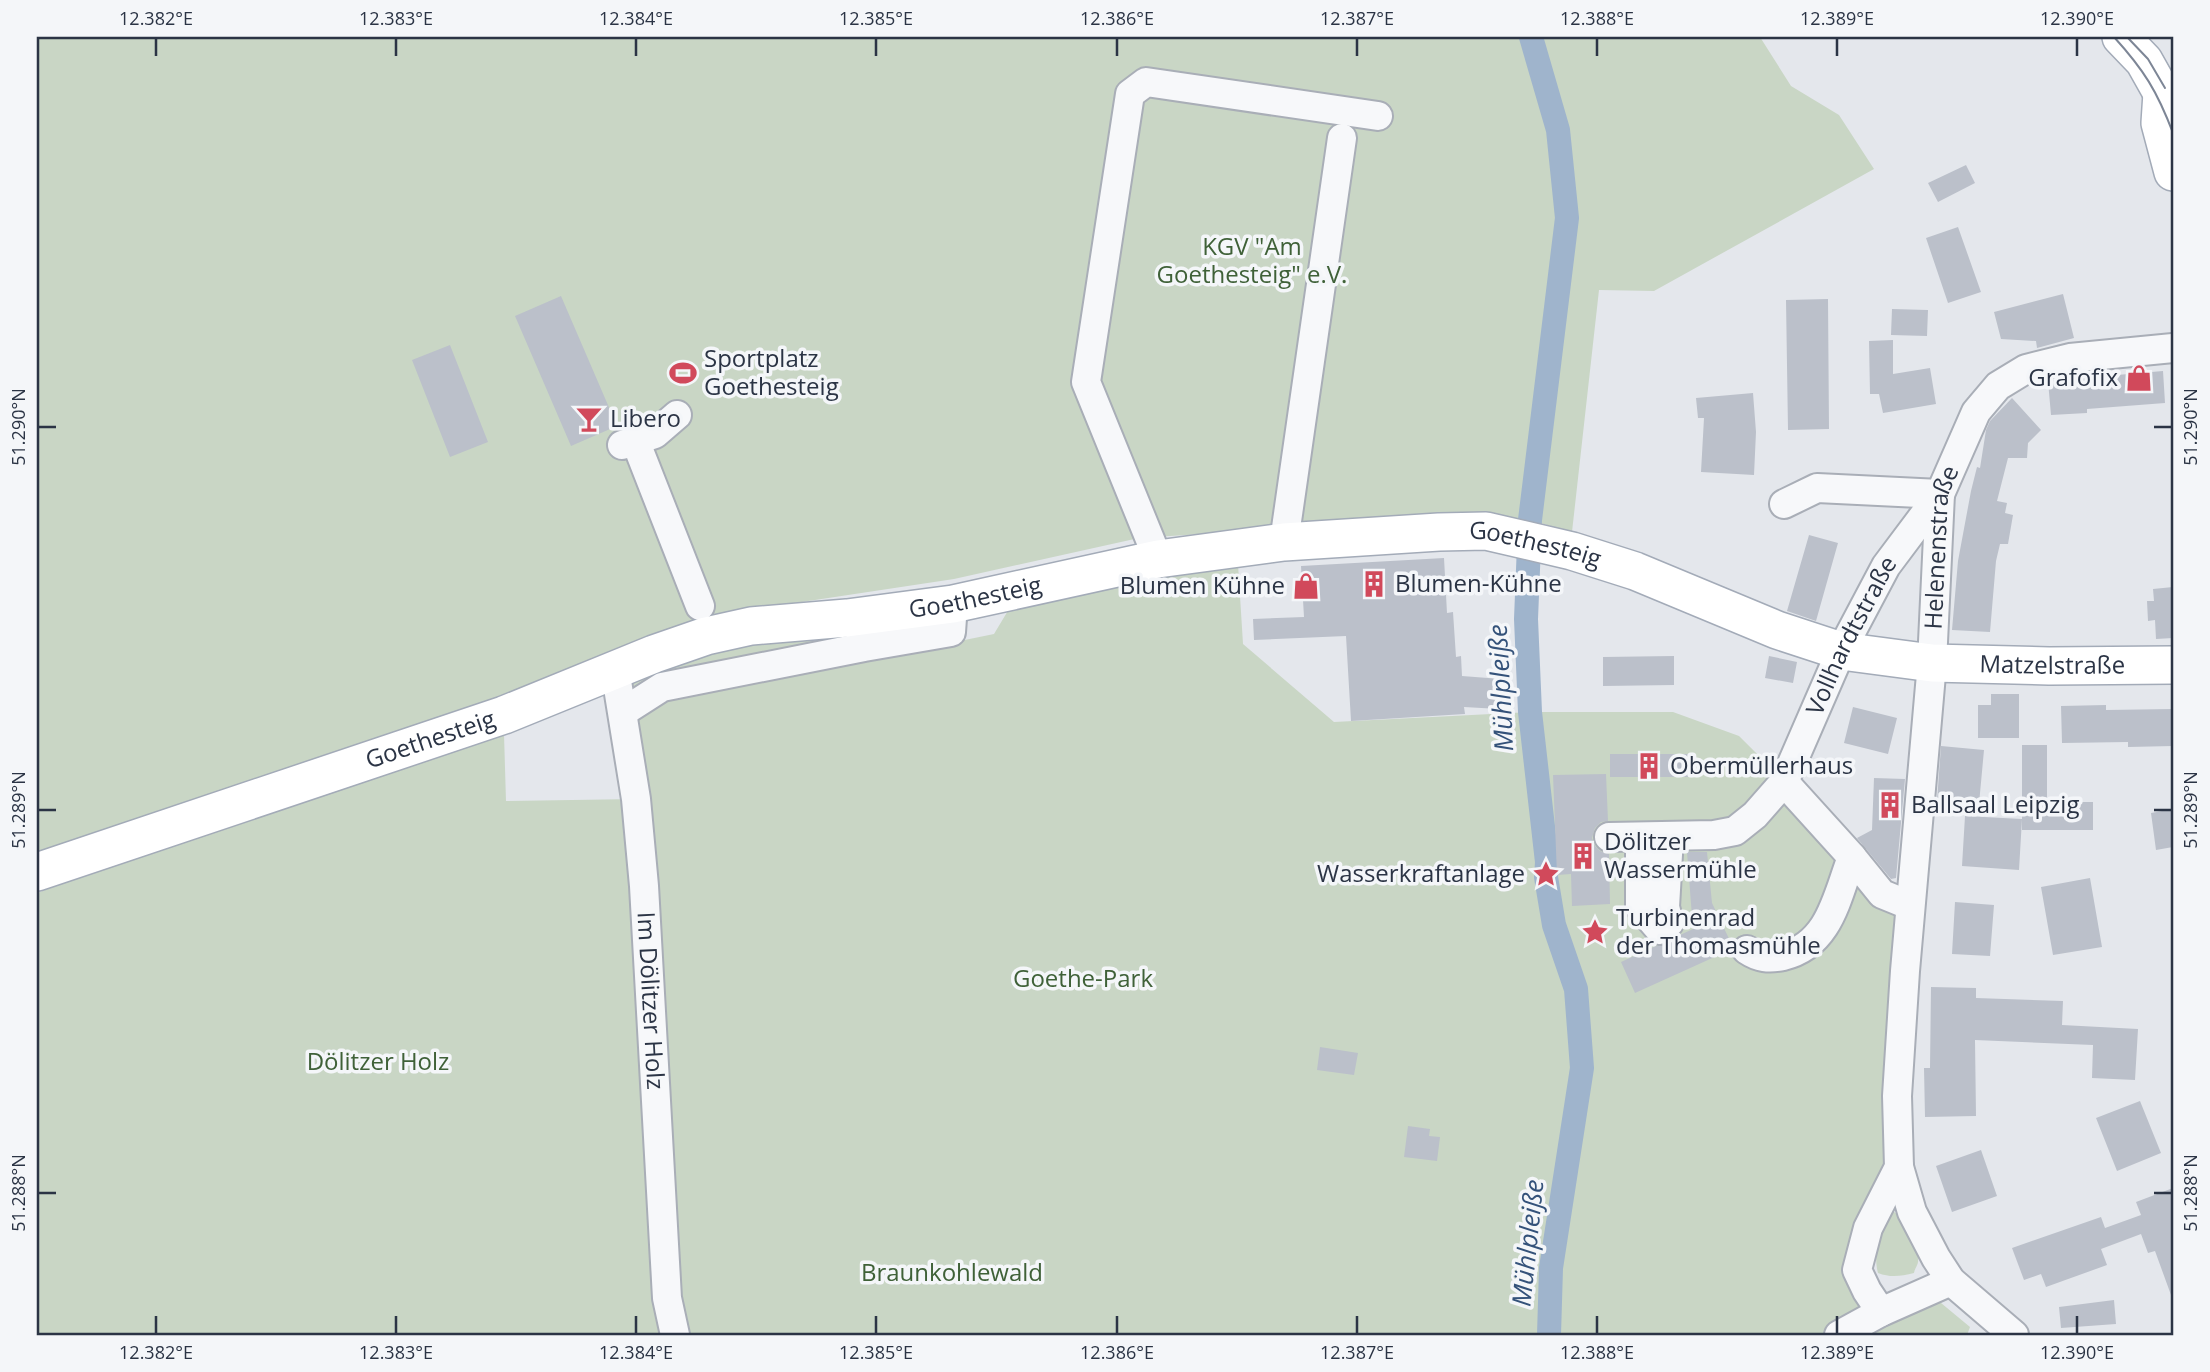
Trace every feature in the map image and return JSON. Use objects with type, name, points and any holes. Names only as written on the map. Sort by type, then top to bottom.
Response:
[{"type":"main road","points":[[2121,37],[2170,91],[2160,123],[2173,172]]},
{"type":"main road","name":"Goethesteig","points":[[37,872],[504,715],[615,669],[706,636],[751,626],[847,618],[953,604],[1158,559],[1284,542],[1486,531],[1573,551],[1635,570],[1777,630],[1842,651],[1931,663]]},
{"type":"main road","name":"Matzelstraße","points":[[1931,663],[2173,665]]},
{"type":"street","points":[[1158,559],[1086,382],[1130,94],[1146,82],[1378,116]]},
{"type":"street","points":[[1284,542],[1342,138]]},
{"type":"street","name":"Helenenstraße","points":[[1899,1167],[1897,1096],[1909,905],[1931,663],[1940,494],[1976,412],[1998,386],[2026,369],[2070,358],[2173,348]]},
{"type":"street","points":[[677,415],[655,434],[629,442],[700,606]]},
{"type":"street","points":[[1784,504],[1817,488],[1940,494]]},
{"type":"street","name":"Vollhardtstraße","points":[[1608,837],[1714,835],[1735,831],[1755,815],[1784,782],[1842,651],[1886,566],[1940,494]]},
{"type":"street","points":[[623,712],[662,687],[951,632],[953,604]]},
{"type":"street","name":"Im Dölitzer Holz","points":[[615,669],[636,799],[645,886],[667,1298],[675,1335]]},
{"type":"street","points":[[1784,782],[1882,894],[1909,905]]},
{"type":"street","points":[[1640,837],[1640,907],[1660,930],[1669,923],[1665,907],[1669,837]]},
{"type":"street","points":[[1747,950],[1759,957],[1775,957],[1808,946],[1823,931],[1852,857]]},
{"type":"street","points":[[1899,1167],[1912,1212],[1951,1281],[2014,1335]]},
{"type":"street","points":[[1881,1312],[1857,1270],[1868,1228],[1899,1167]]},
{"type":"street","points":[[1839,1335],[1881,1312],[1951,1281]]},
{"type":"green space","name":"KGV \"Am Goethesteig\" e.V.","points":[[37,37],[1760,37],[1791,86],[1839,115],[1874,169],[1654,291],[1599,290],[1572,532],[1530,520],[1493,517],[1139,538],[954,579],[749,610],[513,697],[37,854]]},
{"type":"green space","name":"Goethe-Park","points":[[1237,548],[1243,644],[1334,722],[1530,712],[1673,712],[1739,736],[1909,905],[1899,1167],[1857,1270],[1881,1312],[1935,1298],[1970,1327],[1967,1335],[37,1335],[37,893],[179,841],[504,734],[506,801],[636,799],[615,669],[847,618],[867,660],[994,634],[1021,589]]},
{"type":"green space","points":[[1890,1210],[1901,1218],[1914,1240],[1918,1262],[1914,1273],[1887,1276],[1878,1273],[1877,1249]]},
{"type":"building","points":[[1966,165],[1975,183],[1938,202],[1928,183]]},
{"type":"building","points":[[1958,227],[1981,292],[1948,303],[1926,238]]},
{"type":"building","points":[[2063,294],[2074,338],[2037,348],[2036,341],[2001,339],[1994,312]]},
{"type":"building","points":[[561,296],[617,426],[571,446],[515,316]]},
{"type":"building","points":[[1828,299],[1829,429],[1788,430],[1786,300]]},
{"type":"building","points":[[1892,309],[1928,310],[1927,336],[1891,335]]},
{"type":"building","points":[[1893,340],[1893,374],[1930,368],[1936,404],[1883,413],[1879,394],[1870,394],[1869,341]]},
{"type":"building","points":[[450,345],[488,442],[450,457],[412,360]]},
{"type":"building","points":[[2163,371],[2165,403],[2087,409],[2087,413],[2051,415],[2048,381]]},
{"type":"building","points":[[1753,393],[1756,432],[1754,475],[1701,472],[1704,418],[1698,418],[1696,398]]},
{"type":"building","points":[[2012,398],[2041,430],[2028,443],[2027,458],[2008,458],[1997,501],[2007,503],[2005,513],[2013,515],[2008,544],[2000,544],[1996,561],[1990,632],[1952,630],[1958,561],[1986,430],[1990,421]]},
{"type":"building","points":[[1809,535],[1838,543],[1816,621],[1787,611]]},
{"type":"building","points":[[1444,558],[1447,613],[1453,612],[1456,657],[1461,656],[1462,676],[1501,679],[1499,709],[1464,707],[1465,714],[1351,721],[1346,636],[1254,640],[1253,619],[1304,617],[1301,566]]},
{"type":"building","points":[[2173,587],[2173,638],[2156,639],[2155,620],[2148,621],[2147,601],[2154,601],[2153,589]]},
{"type":"building","points":[[1674,656],[1674,685],[1603,686],[1603,657]]},
{"type":"building","points":[[1769,656],[1797,662],[1793,683],[1765,678]]},
{"type":"building","points":[[1991,694],[2019,694],[2019,738],[1978,738],[1978,705],[1991,705]]},
{"type":"building","points":[[2106,705],[2106,710],[2173,709],[2173,746],[2128,747],[2128,742],[2062,743],[2061,706]]},
{"type":"building","points":[[1853,707],[1897,718],[1888,754],[1844,743]]},
{"type":"building","points":[[2022,745],[2047,745],[2047,802],[2093,802],[2093,830],[2022,830]]},
{"type":"building","points":[[1941,746],[1984,750],[1979,804],[1937,801]]},
{"type":"building","name":"Obermüllerhaus","points":[[1610,754],[1688,754],[1688,777],[1610,777]]},
{"type":"building","name":"Dölitzer Wassermühle","points":[[1606,774],[1608,821],[1601,822],[1595,828],[1592,838],[1600,851],[1609,854],[1610,904],[1572,906],[1571,874],[1557,875],[1553,775]]},
{"type":"building","points":[[1874,778],[1905,779],[1896,878],[1891,879],[1857,838],[1872,830]]},
{"type":"building","points":[[2173,809],[2173,847],[2156,850],[2151,813]]},
{"type":"building","points":[[1965,816],[2022,819],[2019,870],[1962,866]]},
{"type":"building","points":[[1687,852],[1707,852],[1712,903],[1732,945],[1730,950],[1635,993],[1621,962],[1656,946],[1670,943],[1693,929]]},
{"type":"building","points":[[2090,878],[2102,947],[2053,955],[2041,887]]},
{"type":"building","points":[[1955,902],[1994,905],[1990,956],[1952,954]]},
{"type":"building","points":[[1931,987],[1976,988],[1976,998],[2063,1001],[2062,1025],[2138,1029],[2135,1080],[2092,1078],[2093,1045],[1975,1040],[1976,1116],[1925,1117],[1924,1068],[1930,1068]]},
{"type":"building","points":[[1320,1047],[1358,1053],[1354,1075],[1317,1070]]},
{"type":"building","points":[[2140,1101],[2161,1153],[2117,1171],[2096,1118]]},
{"type":"building","points":[[1408,1126],[1430,1129],[1429,1136],[1440,1137],[1437,1161],[1404,1157]]},
{"type":"building","points":[[1981,1150],[1997,1196],[1952,1212],[1936,1166]]},
{"type":"building","points":[[2173,1188],[2173,1295],[2155,1251],[2148,1253],[2141,1234],[2101,1249],[2107,1265],[2046,1287],[2041,1274],[2024,1280],[2012,1248],[2101,1217],[2105,1228],[2141,1215],[2136,1202]]},
{"type":"building","points":[[2114,1300],[2116,1324],[2061,1328],[2059,1307]]},
{"type":"waterway","name":"Mühlpleiße","points":[[1531,37],[1558,130],[1567,218],[1530,520],[1526,619],[1530,712],[1547,862],[1546,877],[1554,925],[1576,989],[1582,1068],[1551,1268],[1549,1335]]},
{"type":"tram line","points":[[2114,37],[2149,82],[2173,133]]},
{"type":"tram line","points":[[2128,38],[2148,59],[2165,88]]},
{"type":"place","name":"Sportplatz Goethesteig","points":[[683,373]]},
{"type":"place","name":"Grafofix","points":[[2139,378]]},
{"type":"place","name":"Libero","points":[[589,419]]},
{"type":"place","name":"Blumen-Kühne","points":[[1374,584]]},
{"type":"place","name":"Blumen Kühne","points":[[1306,586]]},
{"type":"place","name":"Obermüllerhaus","points":[[1649,766]]},
{"type":"place","name":"Ballsaal Leipzig","points":[[1890,805]]},
{"type":"place","name":"Dölitzer Wassermühle","points":[[1583,856]]},
{"type":"place","name":"Wasserkraftanlage","points":[[1546,874]]},
{"type":"place","name":"Turbinenrad der Thomasmühle","points":[[1595,932]]},
{"type":"park label","name":"Dölitzer Holz","points":[[378,1062]]},
{"type":"park label","name":"Braunkohlewald","points":[[952,1273]]}]
